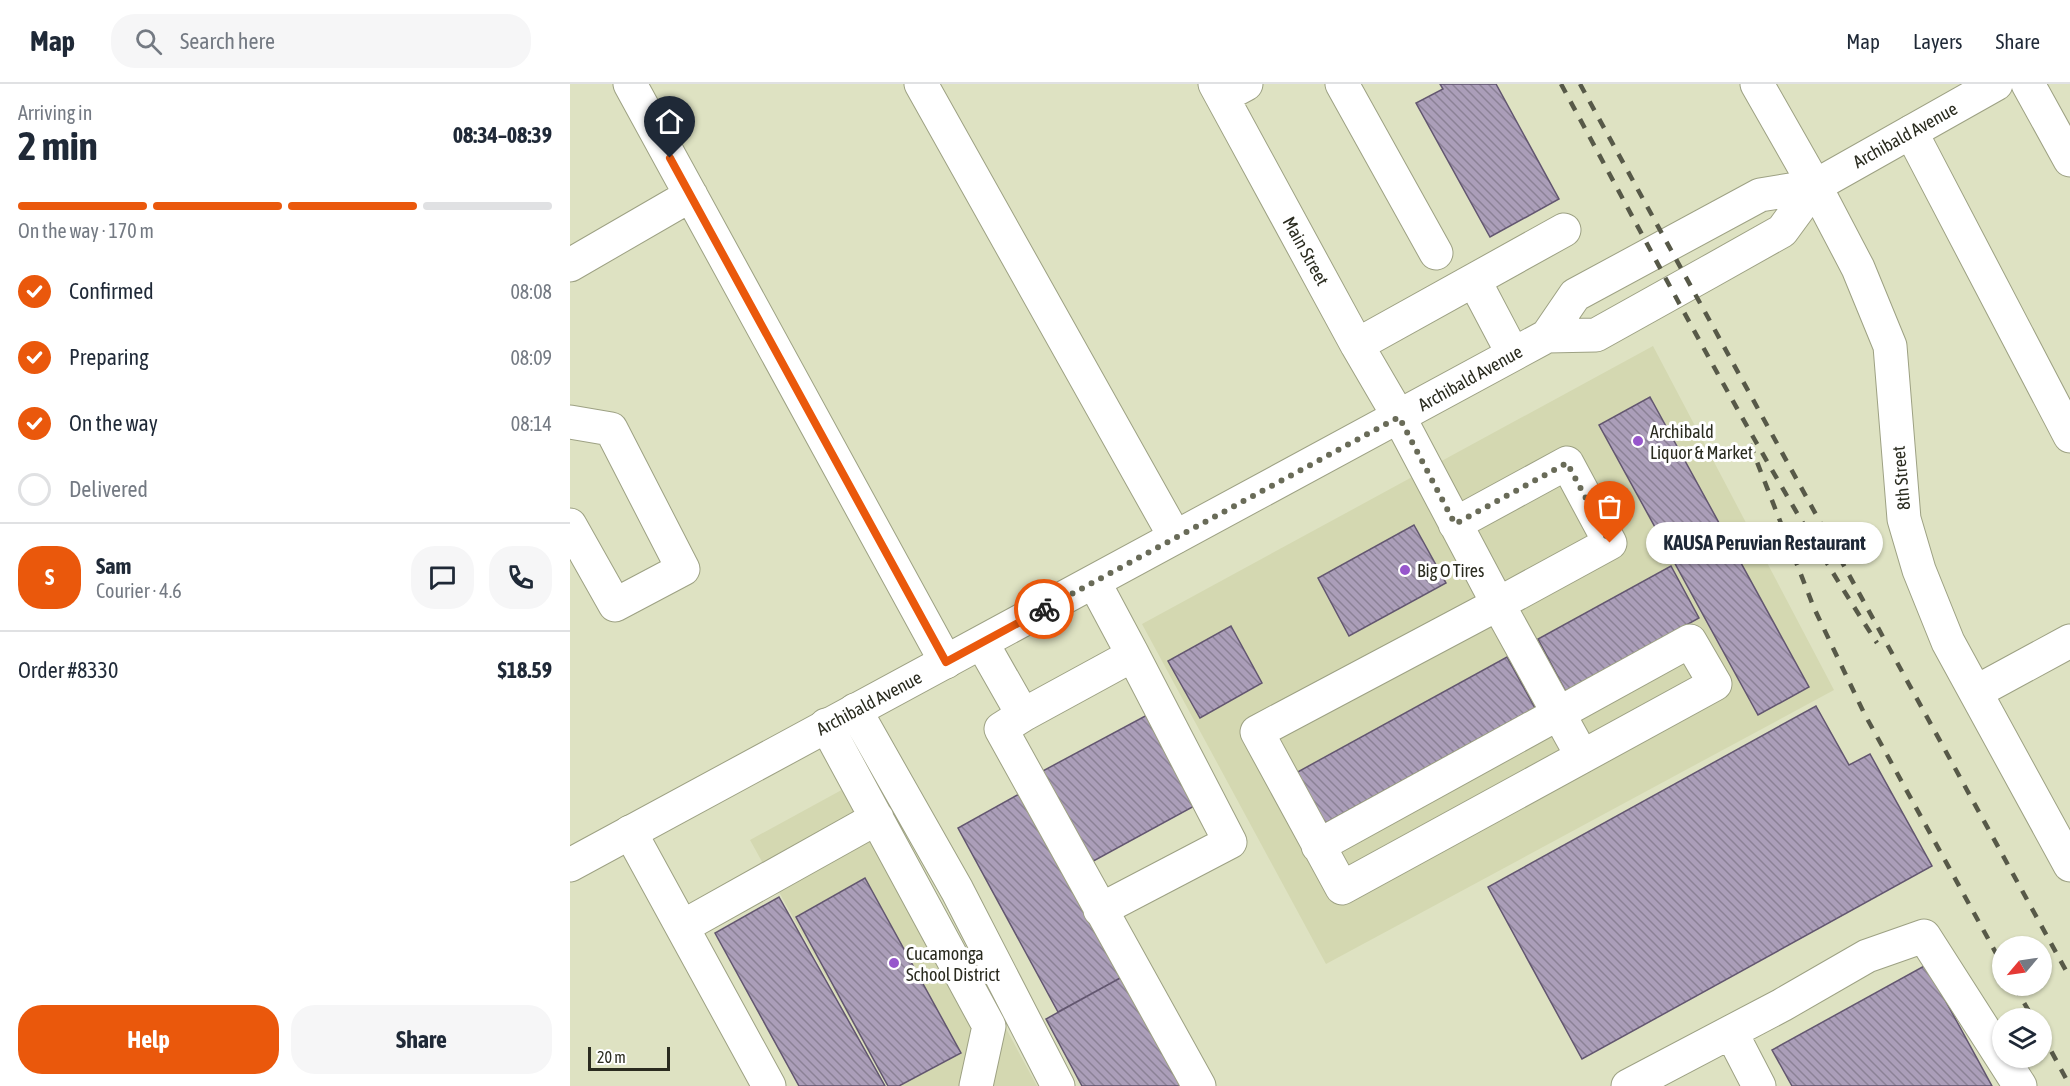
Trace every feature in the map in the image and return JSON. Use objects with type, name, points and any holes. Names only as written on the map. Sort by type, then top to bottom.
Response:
[{"type":"street","points":[[630,84],[946,662]]},
{"type":"street","points":[[921,84],[1175,537]]},
{"type":"street","points":[[1342,84],[1436,253]]},
{"type":"street","name":"8th Street","points":[[1757,84],[1858,268],[1890,346],[1904,519],[1919,570],[1948,642],[2070,865]]},
{"type":"street","name":"Archibald Avenue","points":[[570,865],[1547,336],[1575,295],[1760,195],[1815,186],[1995,84]]},
{"type":"street","points":[[2028,84],[2070,160]]},
{"type":"street","name":"Main Street","points":[[1228,88],[1357,345],[1399,417],[1556,714],[1582,756]]},
{"type":"street","points":[[1911,132],[2070,436]]},
{"type":"street","name":"Archibald Avenue","points":[[1547,336],[1596,335],[1709,272],[1782,231],[1815,186]]},
{"type":"street","points":[[572,264],[691,195]]},
{"type":"street","points":[[1357,345],[1564,231]]},
{"type":"street","points":[[1474,280],[1514,354]]},
{"type":"street","points":[[570,422],[611,429],[683,569],[615,605],[570,525]]},
{"type":"street","points":[[1317,846],[1690,641],[1715,684],[1342,888],[1317,846],[1257,732],[1610,543],[1567,463],[1455,524]]},
{"type":"street","points":[[1094,582],[1230,842],[1100,910]]},
{"type":"street","points":[[1976,692],[2070,641]]},
{"type":"street","points":[[982,643],[1023,716]]},
{"type":"street","points":[[1133,656],[1000,729],[1199,1086]]},
{"type":"street","points":[[855,710],[957,890],[1058,1086]]},
{"type":"street","points":[[826,725],[989,1026],[976,1086]]},
{"type":"street","points":[[682,927],[877,818]]},
{"type":"street","points":[[630,832],[769,1086]]},
{"type":"street","points":[[1628,1086],[1867,956],[1924,936],[2020,1086]]},
{"type":"street","points":[[1731,1032],[1759,1086]]},
{"type":"shaded area","points":[[1653,346],[1834,690],[1326,964],[1142,624]]},
{"type":"shaded area","name":"Cucamonga School District","points":[[869,775],[1037,1086],[887,1086],[750,840]]},
{"type":"building","points":[[1440,84],[1496,84],[1559,199],[1490,237],[1416,103],[1443,89]]},
{"type":"building","points":[[1650,397],[1809,687],[1758,715],[1599,425]]},
{"type":"building","points":[[1414,525],[1446,583],[1349,636],[1318,578]]},
{"type":"building","points":[[1671,566],[1699,618],[1566,692],[1538,639]]},
{"type":"building","points":[[1231,626],[1262,683],[1200,718],[1168,661]]},
{"type":"building","points":[[1507,657],[1535,708],[1322,825],[1294,774]]},
{"type":"building","points":[[1816,706],[1849,765],[1870,754],[1932,866],[1582,1059],[1488,887]]},
{"type":"building","points":[[1149,714],[1198,804],[1088,864],[1039,773]]},
{"type":"building","points":[[1021,793],[1122,977],[1058,1012],[958,828]]},
{"type":"building","points":[[865,878],[961,1053],[899,1086],[888,1086],[796,917]]},
{"type":"building","points":[[779,897],[885,1086],[799,1086],[715,933]]},
{"type":"building","points":[[1926,965],[1992,1086],[1792,1086],[1772,1050]]},
{"type":"building","points":[[1122,977],[1181,1086],[1082,1086],[1046,1019]]},
{"type":"railway","points":[[1561,84],[1753,437],[1877,643]]},
{"type":"railway","points":[[1580,84],[2070,978]]},
{"type":"railway","points":[[1750,444],[1814,608],[1864,713],[1992,946]]},
{"type":"railway","points":[[2020,996],[2027,1008]]},
{"type":"railway","points":[[2052,1053],[2070,1086]]},
{"type":"way so far","points":[[1044,609],[1399,417],[1455,524],[1567,463],[1610,543]]},
{"type":"place","name":"Archibald Liquor & Market","points":[[1638,441]]},
{"type":"place","name":"KAUSA Peruvian Restaurant","points":[[1610,543]]},
{"type":"place","name":"Big O Tires","points":[[1405,570]]},
{"type":"place","name":"Cucamonga School District","points":[[894,963]]},
{"type":"route","points":[[670,158],[946,662],[1044,609]]}]
